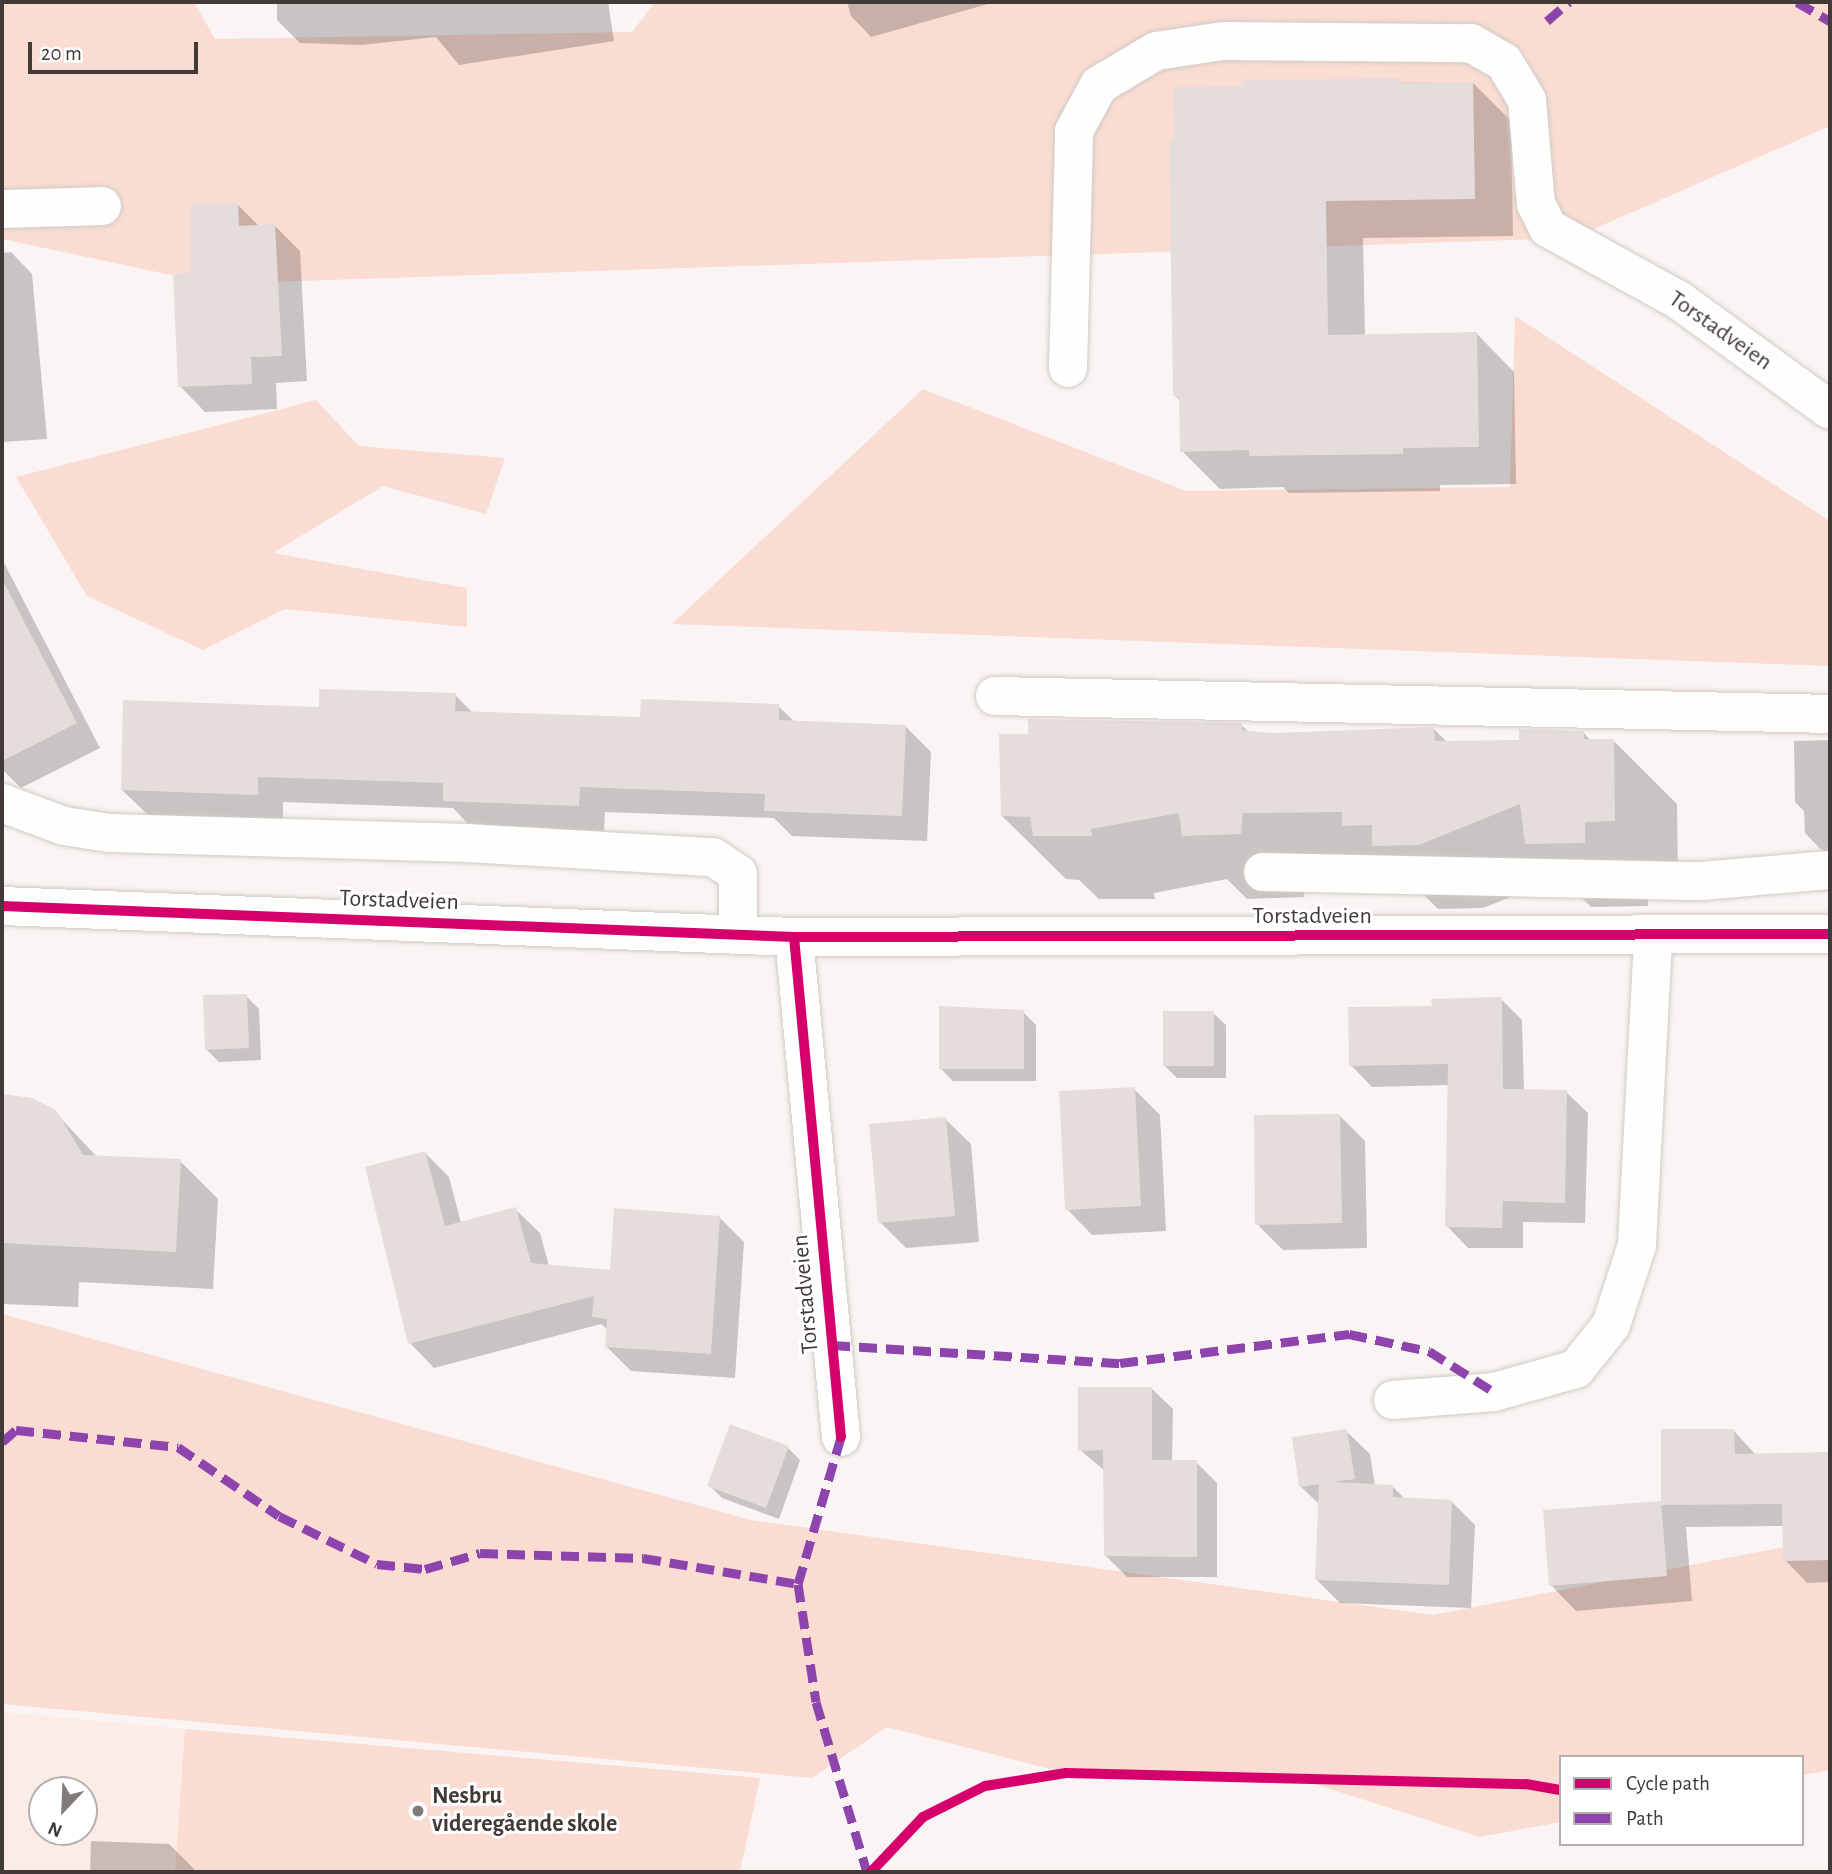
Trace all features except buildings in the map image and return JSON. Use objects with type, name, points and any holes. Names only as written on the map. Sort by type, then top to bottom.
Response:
[{"type":"street","name":"Torstadveien","points":[[1068,368],[1074,131],[1099,85],[1156,51],[1223,41],[1471,43],[1504,62],[1527,100],[1536,204],[1548,228],[1680,301],[1830,410]]},
{"type":"street","points":[[2,209],[102,206]]},
{"type":"street","points":[[995,696],[1830,714]]},
{"type":"street","points":[[2,803],[54,823],[110,833],[467,843],[713,857],[738,874],[738,935]]},
{"type":"street","points":[[1263,872],[1702,881],[1830,870]]},
{"type":"street","points":[[1702,881],[1704,935]]},
{"type":"street","name":"Torstadveien","points":[[2,906],[794,937],[1653,938],[1830,934]]},
{"type":"street","name":"Torstadveien","points":[[794,937],[841,1437]]},
{"type":"street","points":[[1392,1400],[1494,1392],[1576,1369],[1611,1325],[1637,1245],[1653,938]]},
{"type":"shaded area","points":[[2,2],[194,2],[215,39],[632,32],[655,2],[1830,2],[1830,126],[1573,238],[213,284],[2,239]]},
{"type":"shaded area","points":[[1515,316],[1830,521],[1830,666],[672,624],[923,389],[1186,491],[1510,487]]},
{"type":"shaded area","points":[[316,400],[359,446],[505,458],[486,514],[383,486],[273,553],[467,588],[467,627],[285,609],[203,650],[87,596],[16,477]]},
{"type":"shaded area","points":[[2,1314],[751,1520],[1433,1615],[1830,1538],[1830,1770],[1804,1775],[1804,1755],[1559,1755],[1559,1822],[1480,1837],[1296,1778],[1066,1773],[887,1727],[812,1778],[2,1704]]},
{"type":"shaded area","name":"Nesbru videregående skole","points":[[2,1712],[760,1778],[740,1872],[2,1872]]},
{"type":"shaded area","name":"Nesbru videregående skole","points":[[185,1729],[760,1778],[740,1872],[175,1872]]},
{"type":"marked path","points":[[1547,21],[1569,2]]},
{"type":"marked path","points":[[1797,2],[1830,21]]},
{"type":"marked path","points":[[832,1345],[1120,1363],[1349,1334],[1429,1351],[1494,1392]]},
{"type":"marked path","points":[[2,1442],[16,1430],[178,1447],[279,1516],[377,1564],[425,1569],[480,1553],[643,1558],[798,1584]]},
{"type":"marked path","points":[[841,1437],[798,1584],[816,1702],[867,1872]]},
{"type":"cycle path","points":[[2,906],[794,937],[1830,934]]},
{"type":"cycle path","points":[[794,937],[841,1437]]},
{"type":"cycle path","points":[[871,1872],[923,1817],[985,1786],[1066,1773],[1526,1784],[1559,1790]]},
{"type":"place","name":"Nesbru videregående skole","points":[[418,1811]]}]
